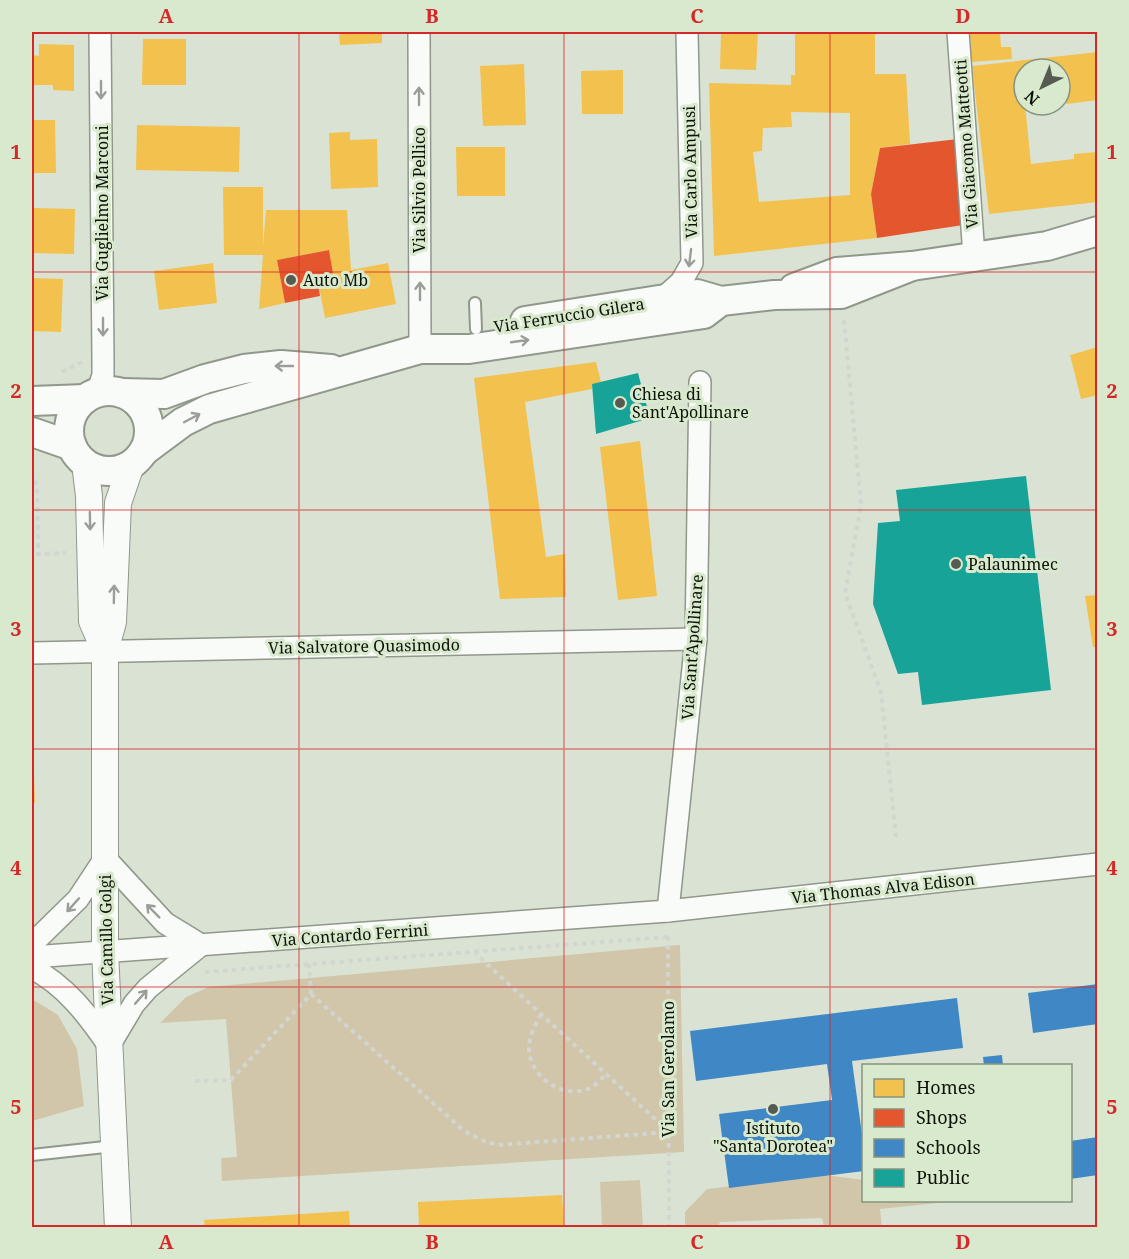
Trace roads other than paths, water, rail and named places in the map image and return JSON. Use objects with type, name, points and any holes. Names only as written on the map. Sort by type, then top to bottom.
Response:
[{"type":"main road","name":"Via Ferruccio Gilera","points":[[774,295],[837,272],[912,266],[1047,246],[1098,231]]},
{"type":"main road","name":"Via Ferruccio Gilera","points":[[1047,246],[1098,251]]},
{"type":"main road","name":"Via Ferruccio Gilera","points":[[420,349],[476,316],[560,311],[697,294],[721,301],[774,295],[841,294],[912,266]]},
{"type":"main road","name":"Via Ferruccio Gilera","points":[[32,432],[107,471],[137,458],[183,422],[209,409],[236,400],[290,388],[343,369],[420,349],[469,349],[704,314],[721,301]]},
{"type":"main road","name":"Via Ferruccio Gilera","points":[[32,401],[101,395],[164,394],[174,385],[244,369],[281,365],[343,369]]},
{"type":"main road","points":[[78,454],[69,433],[70,420],[101,395],[137,402],[146,417],[149,435],[137,458]]},
{"type":"street","name":"Via Guglielmo Marconi","points":[[100,32],[103,360],[101,395]]},
{"type":"street","name":"Via Silvio Pellico","points":[[419,32],[420,349]]},
{"type":"street","name":"Via Carlo Ampusi","points":[[661,300],[681,282],[692,262],[687,32]]},
{"type":"street","name":"Via Giacomo Matteotti","points":[[958,32],[974,256]]},
{"type":"street","name":"Via Sant'Apollinare","points":[[668,911],[696,639],[700,382]]},
{"type":"street","points":[[78,454],[89,496],[92,621],[105,651]]},
{"type":"street","points":[[105,651],[113,622],[118,503],[137,458]]},
{"type":"street","name":"Via Salvatore Quasimodo","points":[[32,653],[696,639]]},
{"type":"street","name":"Via Camillo Golgi","points":[[105,651],[105,951],[118,1227]]},
{"type":"street","points":[[32,944],[78,899],[105,858],[165,923],[201,945],[148,988],[134,1004],[109,1046],[70,995],[50,978],[32,968]]},
{"type":"street","name":"Via Thomas Alva Edison","points":[[668,911],[1098,864]]},
{"type":"street","name":"Via Contardo Ferrini","points":[[32,957],[668,911]]},
{"type":"lane","points":[[32,1155],[114,1146]]},
{"type":"place","name":"Auto Mb","points":[[291,280]]},
{"type":"place","name":"Chiesa di Sant'Apollinare","points":[[620,403]]},
{"type":"place","name":"Palaunimec","points":[[956,564]]},
{"type":"place","name":"Istituto \"Santa Dorotea\"","points":[[773,1109]]}]
